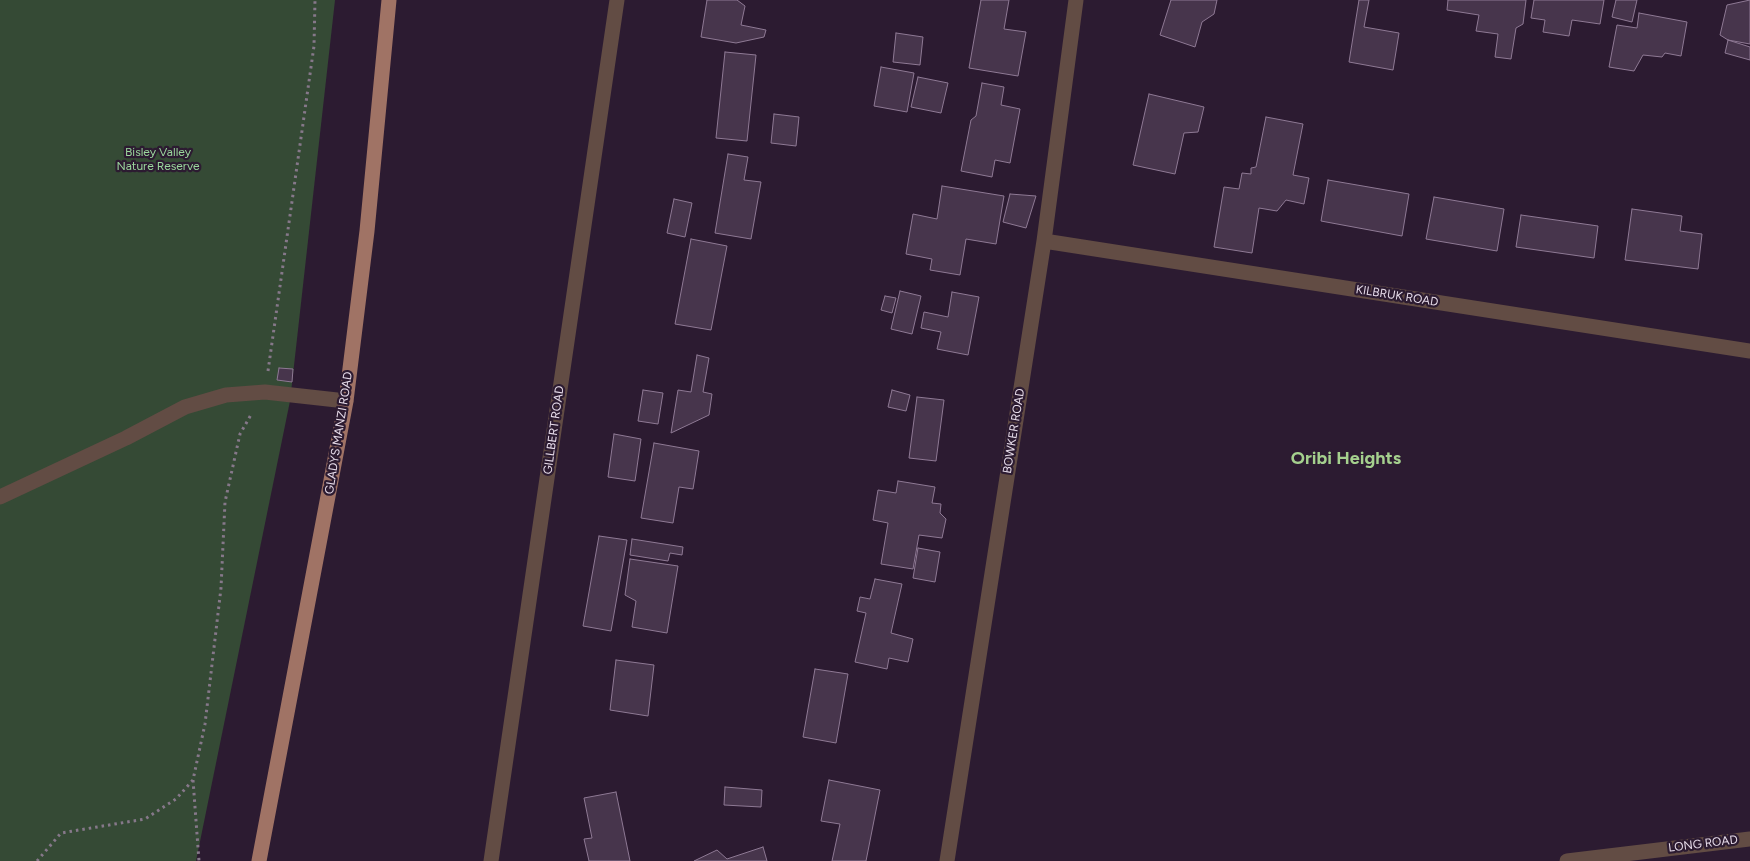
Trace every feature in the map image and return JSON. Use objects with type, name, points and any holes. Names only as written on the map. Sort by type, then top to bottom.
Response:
[{"type":"main road","name":"GLADYS MANZI ROAD","points":[[259,861],[346,401],[367,232],[389,0]]},
{"type":"street","name":"GILLBERT ROAD","points":[[491,861],[617,0]]},
{"type":"street","name":"BOWKER ROAD","points":[[947,861],[1044,241],[1076,0]]},
{"type":"street","name":"KILBRUK ROAD","points":[[1044,241],[1750,351]]},
{"type":"street","points":[[0,497],[126,438],[185,407],[226,395],[265,392],[346,401]]},
{"type":"street","name":"LONG ROAD","points":[[1577,860],[1750,839]]},
{"type":"path","points":[[199,861],[193,780],[205,724],[221,588],[225,502],[240,434],[265,392],[314,46],[315,0]]},
{"type":"path","points":[[37,861],[61,833],[145,819],[176,799],[193,780]]},
{"type":"green space","name":"Bisley Valley Nature Reserve","points":[[0,0],[335,0],[290,401],[196,861],[0,861]]},
{"type":"building","points":[[707,0],[737,0],[745,6],[741,25],[766,30],[764,37],[736,43],[701,37]]},
{"type":"building","points":[[981,0],[1009,0],[1004,29],[1026,32],[1018,76],[969,68]]},
{"type":"building","points":[[1171,0],[1217,0],[1214,14],[1202,22],[1195,47],[1160,35]]},
{"type":"building","points":[[1359,0],[1369,0],[1364,27],[1399,33],[1393,70],[1349,62]]},
{"type":"building","points":[[1448,0],[1526,0],[1523,24],[1516,28],[1511,59],[1495,57],[1498,34],[1476,31],[1479,15],[1447,10]]},
{"type":"building","points":[[1534,0],[1604,0],[1600,24],[1572,20],[1569,36],[1543,32],[1545,20],[1531,18]]},
{"type":"building","points":[[1616,0],[1637,0],[1632,22],[1612,17]]},
{"type":"building","points":[[1750,0],[1750,44],[1728,40],[1720,35],[1727,5]]},
{"type":"building","points":[[1639,13],[1687,22],[1681,56],[1665,53],[1662,57],[1643,55],[1634,71],[1609,67],[1617,25],[1637,28]]},
{"type":"building","points":[[896,33],[923,37],[920,65],[893,62]]},
{"type":"building","points":[[1728,40],[1750,47],[1750,60],[1725,53]]},
{"type":"building","points":[[725,52],[756,55],[747,141],[716,138]]},
{"type":"building","points":[[881,67],[914,73],[907,112],[874,106]]},
{"type":"building","points":[[918,77],[948,83],[941,113],[911,107]]},
{"type":"building","points":[[982,83],[1004,87],[1001,105],[1020,109],[1010,163],[995,160],[992,177],[961,171],[971,120],[976,116]]},
{"type":"building","points":[[1149,94],[1204,107],[1198,132],[1184,133],[1175,174],[1133,165]]},
{"type":"building","points":[[774,114],[799,117],[796,146],[771,143]]},
{"type":"building","points":[[1266,117],[1303,124],[1293,175],[1309,178],[1304,204],[1286,200],[1277,211],[1259,208],[1252,253],[1214,247],[1224,187],[1239,189],[1242,173],[1251,174],[1251,168],[1256,167]]},
{"type":"building","points":[[728,154],[748,157],[744,180],[761,182],[751,239],[715,233]]},
{"type":"building","points":[[1328,180],[1409,194],[1402,236],[1321,221]]},
{"type":"building","points":[[942,186],[1004,196],[996,244],[966,239],[960,275],[930,270],[932,259],[906,254],[913,214],[937,219]]},
{"type":"building","points":[[1010,194],[1036,196],[1026,228],[1003,222]]},
{"type":"building","points":[[1434,197],[1504,209],[1497,251],[1426,239]]},
{"type":"building","points":[[674,199],[692,203],[685,237],[667,233]]},
{"type":"building","points":[[1632,209],[1682,216],[1680,231],[1702,234],[1698,269],[1625,260]]},
{"type":"building","points":[[1521,215],[1598,226],[1594,258],[1516,247]]},
{"type":"building","points":[[691,239],[727,246],[711,330],[675,324]]},
{"type":"building","points":[[900,291],[921,296],[912,334],[891,329]]},
{"type":"building","points":[[952,292],[979,297],[968,355],[937,349],[941,332],[921,328],[924,312],[948,317]]},
{"type":"building","points":[[885,296],[896,298],[892,313],[881,310]]},
{"type":"building","points":[[697,355],[709,358],[703,392],[712,394],[709,415],[671,433],[678,390],[691,392]]},
{"type":"building","points":[[279,368],[293,369],[292,382],[277,380]]},
{"type":"building","points":[[643,390],[663,393],[658,424],[638,421]]},
{"type":"building","points":[[892,390],[910,395],[906,411],[888,407]]},
{"type":"building","points":[[917,397],[944,400],[936,461],[909,458]]},
{"type":"building","points":[[614,434],[641,439],[635,481],[608,477]]},
{"type":"building","points":[[654,443],[699,451],[693,489],[679,487],[673,523],[641,518]]},
{"type":"building","points":[[898,481],[935,487],[932,503],[941,504],[940,513],[946,519],[942,538],[919,535],[913,569],[881,564],[888,523],[873,520],[878,490],[896,493]]},
{"type":"building","points":[[599,536],[627,540],[611,631],[583,626]]},
{"type":"building","points":[[632,539],[683,547],[682,555],[670,553],[668,561],[630,555]]},
{"type":"building","points":[[918,548],[940,552],[935,582],[913,578]]},
{"type":"building","points":[[630,559],[678,566],[667,633],[632,627],[636,601],[625,595]]},
{"type":"building","points":[[875,579],[902,584],[891,633],[913,639],[908,662],[889,658],[887,669],[855,662],[866,613],[857,611],[860,597],[870,599]]},
{"type":"building","points":[[616,660],[654,665],[648,716],[610,710]]},
{"type":"building","points":[[815,669],[848,674],[836,743],[803,737]]},
{"type":"building","points":[[829,780],[880,790],[866,861],[832,861],[840,824],[821,821]]},
{"type":"building","points":[[725,787],[762,790],[761,807],[724,805]]},
{"type":"building","points":[[616,792],[630,861],[589,861],[584,839],[592,838],[584,798]]},
{"type":"building","points":[[763,847],[767,861],[694,861],[717,850],[727,859]]},
{"type":"district","name":"Oribi Heights","points":[[1346,459]]}]
